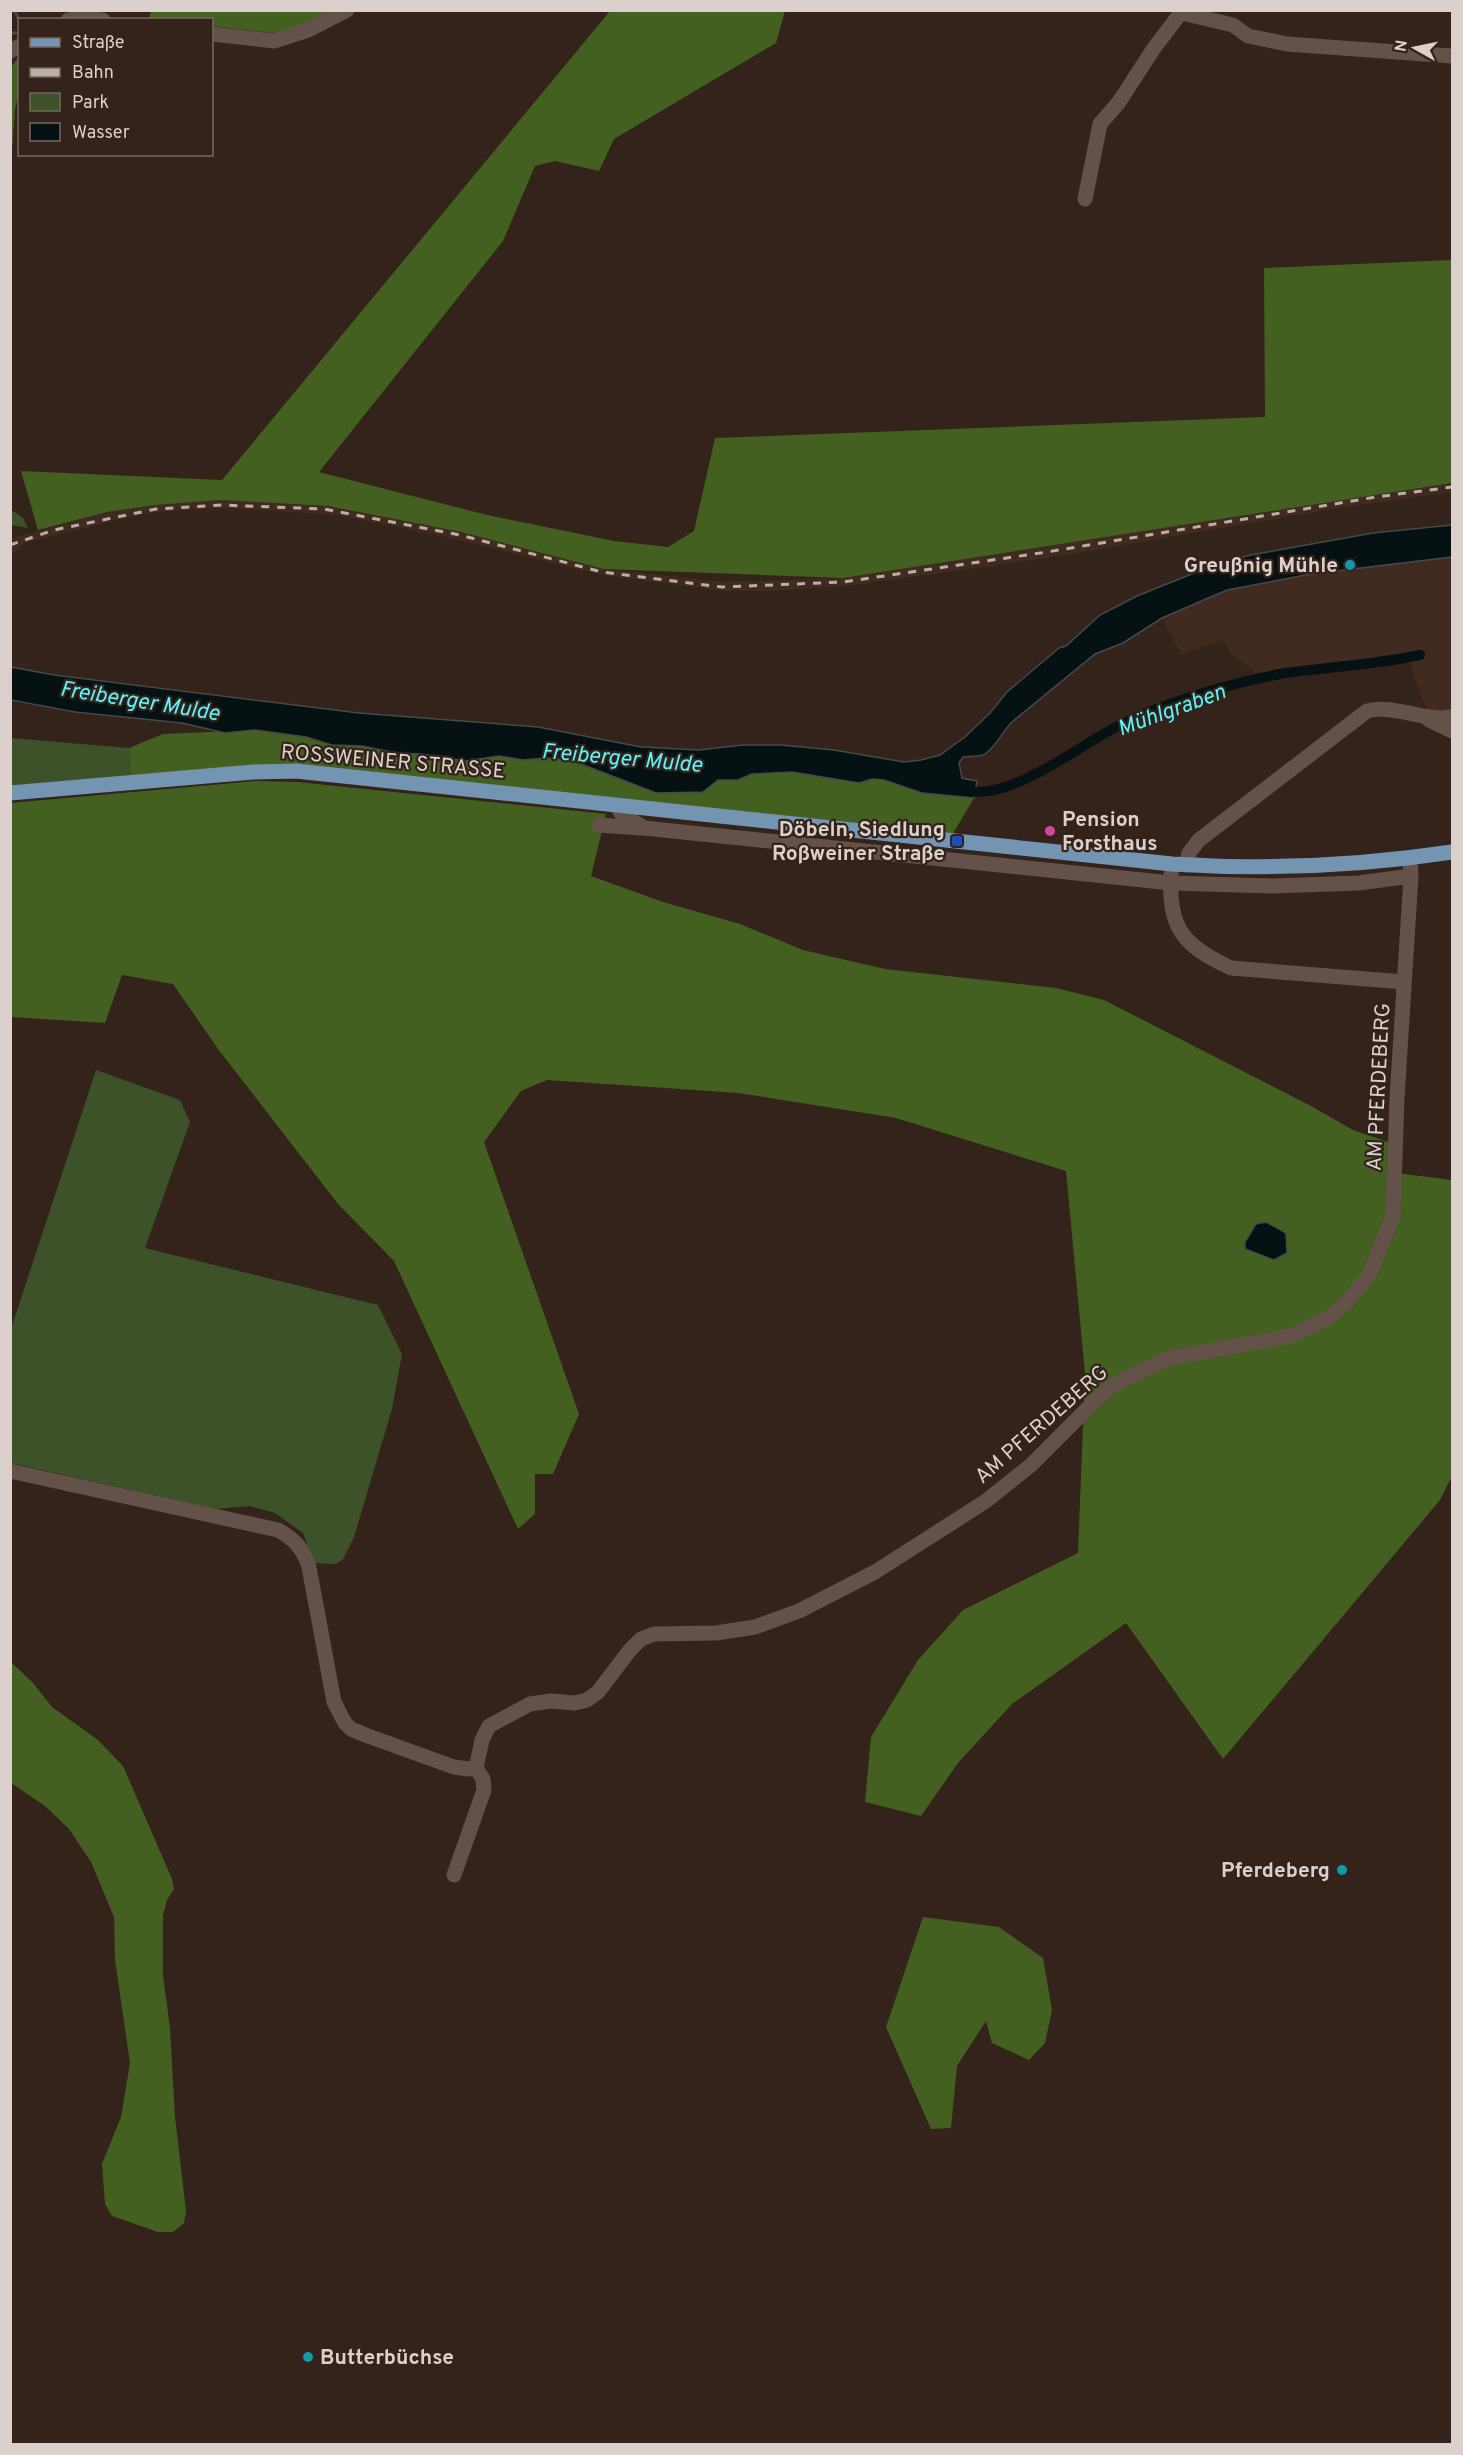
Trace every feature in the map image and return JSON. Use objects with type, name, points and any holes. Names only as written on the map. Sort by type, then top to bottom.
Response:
[{"type":"main road","name":"ROSSWEINER STRASSE","points":[[10,793],[254,772],[296,771],[1179,865],[1255,868],[1329,866],[1452,852]]},
{"type":"street","points":[[213,34],[274,40],[308,30],[347,10]]},
{"type":"street","points":[[1085,199],[1100,124],[1119,102],[1154,48],[1183,12],[1233,25],[1248,36],[1287,44],[1452,56]]},
{"type":"street","points":[[1404,982],[1231,968],[1212,959],[1175,924],[1170,905],[1171,883],[1179,865],[1199,840],[1362,714],[1377,709],[1424,718],[1452,717]]},
{"type":"street","points":[[1424,718],[1452,731]]},
{"type":"street","points":[[617,806],[621,813],[644,828]]},
{"type":"street","points":[[599,825],[1171,883],[1273,886],[1359,883],[1411,876]]},
{"type":"street","points":[[986,864],[987,845]]},
{"type":"street","points":[[1089,874],[1091,856]]},
{"type":"street","name":"AM PFERDEBERG","points":[[476,1768],[482,1740],[489,1726],[530,1704],[551,1701],[575,1703],[587,1700],[598,1692],[641,1639],[654,1634],[716,1634],[755,1627],[799,1611],[875,1572],[986,1501],[1031,1465],[1106,1390],[1126,1378],[1170,1358],[1290,1336],[1330,1317],[1347,1302],[1369,1275],[1393,1216],[1397,1098],[1411,876],[1410,858]]},
{"type":"street","points":[[10,1471],[278,1530],[293,1538],[306,1556],[334,1702],[345,1723],[351,1729],[444,1764],[468,1769],[476,1768],[483,1779],[484,1790],[454,1875]]},
{"type":"shaded area","points":[[1452,483],[1452,492],[1326,510],[1048,558],[848,586],[769,591],[722,591],[602,575],[442,536],[336,515],[221,508],[158,512],[29,542],[21,545],[21,549],[11,554],[10,539],[107,512],[155,505],[221,500],[328,506],[461,532],[605,569],[722,582],[843,578]]},
{"type":"shaded area","points":[[1452,557],[1452,713],[1428,715],[1406,653],[1259,675],[1232,655],[1223,640],[1181,655],[1162,618],[1227,590],[1311,574]]},
{"type":"green space","points":[[151,10],[334,11],[295,29],[272,33],[213,26],[213,18],[149,18]]},
{"type":"green space","points":[[610,11],[785,11],[776,43],[614,139],[599,171],[555,161],[535,166],[503,241],[319,472],[487,515],[614,541],[668,547],[694,531],[715,438],[1265,417],[1264,268],[1452,260],[1452,483],[843,578],[604,569],[461,532],[328,506],[221,500],[155,505],[107,512],[38,530],[21,471],[222,480]]},
{"type":"green space","points":[[18,58],[18,97],[11,165],[11,67]]},
{"type":"green space","points":[[10,509],[23,518],[28,528],[11,525]]},
{"type":"green space","points":[[255,730],[306,737],[332,745],[362,746],[397,753],[466,761],[499,756],[524,760],[545,758],[571,761],[656,793],[703,792],[718,780],[738,780],[752,774],[792,772],[859,783],[872,779],[884,780],[922,793],[974,798],[951,837],[399,776],[130,778],[129,748],[163,734]]},
{"type":"green space","points":[[10,738],[129,748],[130,778],[11,789]]},
{"type":"green space","points":[[256,781],[297,782],[606,814],[591,876],[663,902],[740,924],[803,950],[885,969],[1056,988],[1104,1000],[1311,1106],[1353,1130],[1391,1143],[1396,1173],[1452,1180],[1452,1476],[1440,1500],[1223,1759],[1126,1623],[1012,1704],[958,1763],[921,1816],[865,1802],[871,1737],[918,1660],[963,1610],[1078,1553],[1085,1374],[1066,1171],[896,1118],[739,1093],[547,1080],[521,1091],[484,1142],[579,1414],[553,1474],[535,1474],[535,1514],[518,1529],[394,1261],[338,1204],[218,1049],[173,984],[122,975],[105,1023],[11,1017],[10,803]]},
{"type":"green space","points":[[96,1070],[180,1100],[190,1122],[145,1248],[378,1305],[402,1354],[392,1409],[354,1537],[343,1559],[336,1564],[314,1563],[303,1533],[275,1513],[249,1506],[216,1509],[11,1463],[11,1329]]},
{"type":"green space","points":[[11,1662],[33,1683],[52,1707],[98,1740],[123,1766],[172,1879],[174,1889],[167,1900],[163,1915],[163,1975],[170,2028],[175,2117],[186,2211],[184,2223],[173,2232],[158,2232],[112,2216],[105,2204],[102,2164],[121,2117],[130,2063],[115,1960],[114,1917],[91,1862],[69,1829],[45,1806],[11,1783]]},
{"type":"green space","points":[[923,1917],[999,1927],[1043,1958],[1052,2010],[1045,2043],[1029,2060],[992,2043],[986,2021],[957,2066],[951,2128],[931,2129],[886,2027]]},
{"type":"water","name":"Freiberger Mulde","points":[[1452,525],[1452,557],[1311,574],[1227,590],[1162,618],[1123,643],[1095,654],[1012,722],[987,753],[981,756],[963,757],[959,763],[962,778],[977,781],[974,798],[922,793],[884,780],[872,779],[859,783],[792,772],[752,774],[738,780],[718,780],[703,792],[656,793],[571,760],[545,758],[524,760],[499,756],[466,761],[397,753],[362,746],[332,745],[306,737],[255,730],[225,733],[182,723],[75,712],[11,700],[11,667],[54,675],[359,713],[538,727],[641,747],[699,750],[743,745],[781,745],[834,750],[904,762],[921,760],[940,755],[965,737],[990,713],[1007,692],[1059,648],[1066,646],[1100,615],[1137,596],[1214,565],[1251,555],[1373,533]]},
{"type":"water","points":[[1266,1222],[1286,1233],[1287,1253],[1274,1260],[1245,1249],[1245,1242],[1256,1224]]},
{"type":"waterway","points":[[14,10],[18,18]]},
{"type":"waterway","points":[[10,33],[18,33]]},
{"type":"waterway","name":"Mühlgraben","points":[[964,790],[982,792],[1002,788],[1044,770],[1103,734],[1137,717],[1219,688],[1280,674],[1420,655]]},
{"type":"railway","points":[[10,545],[54,530],[156,509],[221,505],[324,509],[460,535],[602,572],[722,587],[843,582],[1047,552],[1376,497],[1452,487]]},
{"type":"place","name":"Greußnig Mühle","points":[[1350,565]]},
{"type":"place","name":"Pension Forsthaus","points":[[1050,831]]},
{"type":"place","name":"Döbeln, Siedlung Roßweiner Straße","points":[[957,841]]},
{"type":"place","name":"Pferdeberg","points":[[1342,1870]]},
{"type":"place","name":"Butterbüchse","points":[[308,2357]]}]
